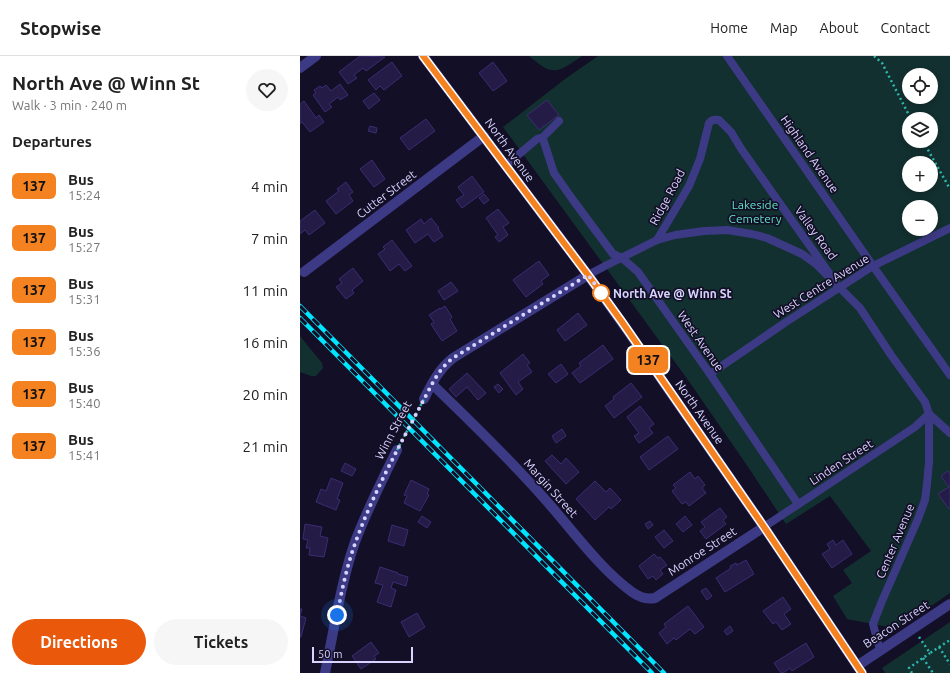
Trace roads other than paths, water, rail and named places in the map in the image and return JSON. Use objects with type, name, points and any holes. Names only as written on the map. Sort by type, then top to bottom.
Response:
[{"type":"street","points":[[300,68],[316,56]]},
{"type":"street","name":"North Avenue","points":[[423,56],[588,275],[764,527],[860,669]]},
{"type":"street","name":"Cutter Street","points":[[304,272],[484,136]]},
{"type":"street","name":"Winn Street","points":[[424,399],[440,370],[453,358],[588,275]]},
{"type":"street","name":"Margin Street","points":[[432,384],[543,497],[607,570],[635,594],[643,598],[655,598]]},
{"type":"street","name":"Winn Street","points":[[325,673],[343,586],[355,543],[368,510],[397,450]]},
{"type":"street","name":"Monroe Street","points":[[655,598],[764,527]]},
{"type":"street","name":"Beacon Street","points":[[860,669],[880,650],[950,604]]},
{"type":"lane","name":"Highland Avenue","points":[[727,56],[950,375]]},
{"type":"lane","name":"Ridge Road","points":[[657,240],[689,186],[700,159],[709,123],[713,120]]},
{"type":"lane","name":"Valley Road","points":[[713,120],[719,120],[731,132],[742,150],[840,288]]},
{"type":"lane","points":[[505,166],[537,139],[542,138],[559,121]]},
{"type":"lane","name":"West Avenue","points":[[542,138],[544,140],[554,173],[613,254],[622,258],[638,272],[710,374],[798,504]]},
{"type":"lane","name":"West Centre Avenue","points":[[710,374],[786,322],[873,266],[950,228]]},
{"type":"lane","points":[[588,275],[657,240],[675,235],[704,231],[727,230],[767,238],[802,254],[816,264],[840,288]]},
{"type":"lane","name":"Center Avenue","points":[[840,288],[860,308],[890,355],[925,402],[929,414],[929,462],[925,500],[873,624],[880,650]]},
{"type":"lane","name":"Center Avenue","points":[[929,414],[950,433]]},
{"type":"lane","name":"Linden Street","points":[[764,527],[915,427],[929,414]]},
{"type":"railway","points":[[300,306],[664,673]]},
{"type":"railway","points":[[300,318],[652,673]]},
{"type":"place","name":"North Ave @ Winn St","points":[[601,293]]},
{"type":"park label","name":"Lakeside Cemetery","points":[[755,211]]}]
